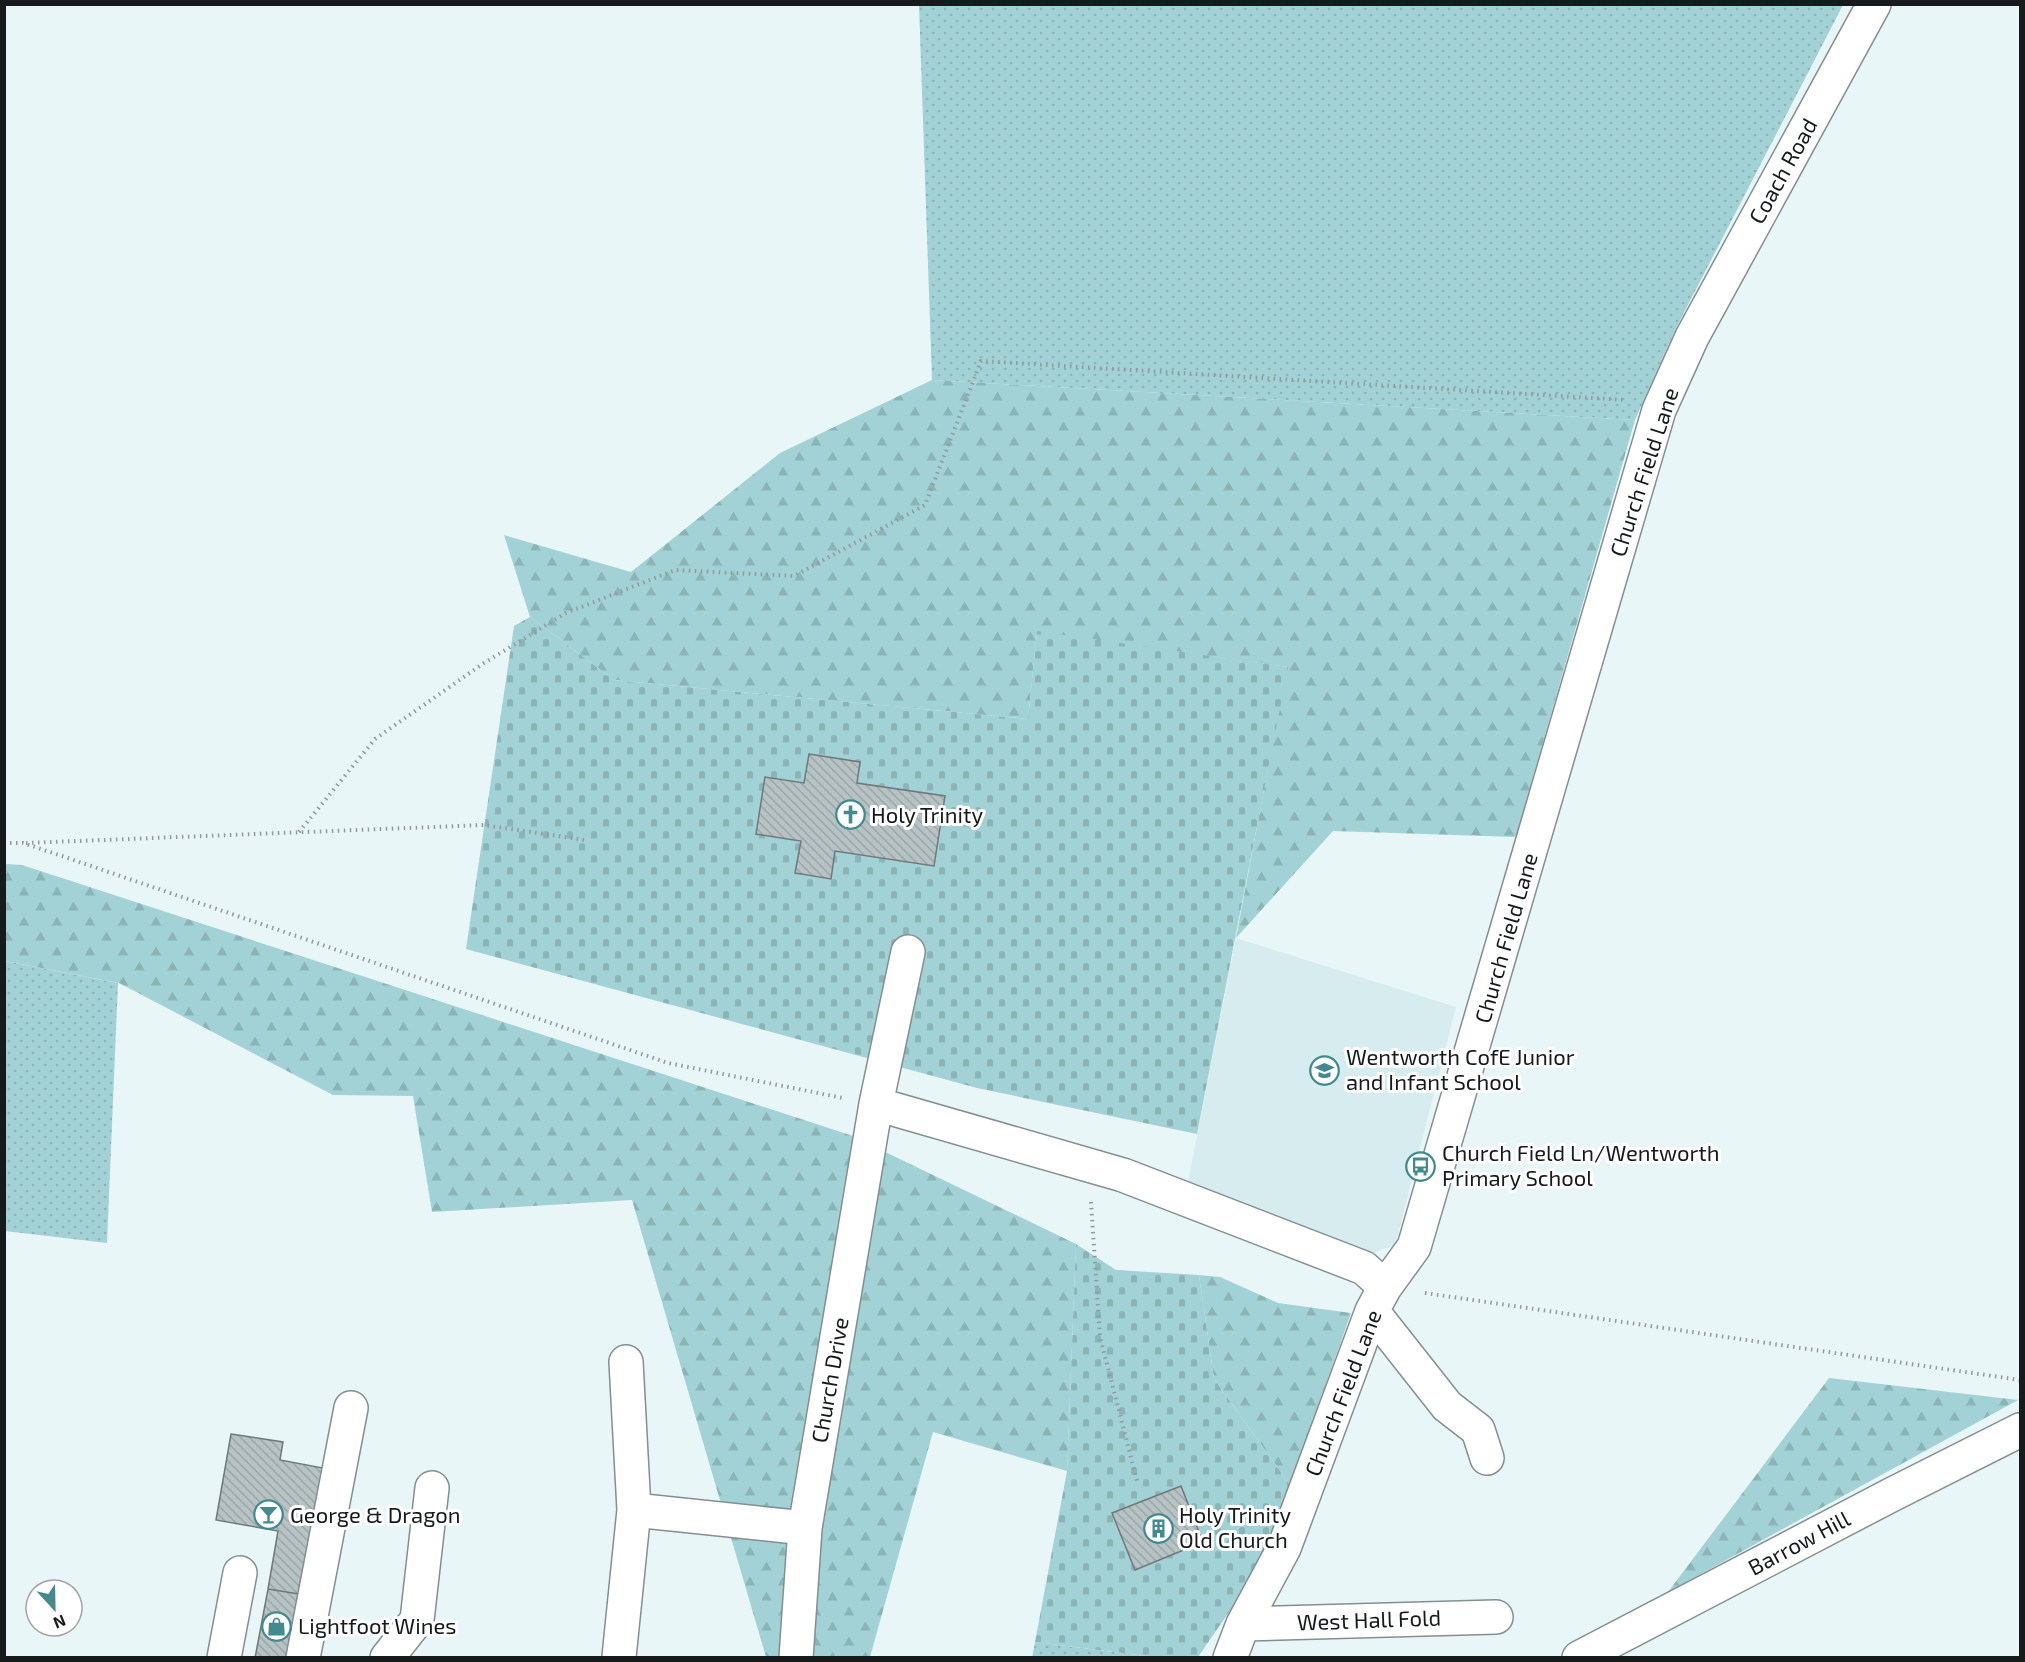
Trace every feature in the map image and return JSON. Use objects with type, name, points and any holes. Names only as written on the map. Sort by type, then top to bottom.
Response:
[{"type":"street","name":"Coach Road","points":[[1692,337],[1874,4]]},
{"type":"street","name":"Church Field Lane","points":[[1230,1658],[1243,1624],[1284,1548],[1379,1299],[1414,1247],[1659,411],[1692,337]]},
{"type":"street","name":"Church Drive","points":[[796,1658],[806,1528],[876,1104],[908,952]]},
{"type":"street","points":[[876,1104],[1123,1175],[1364,1268],[1379,1299],[1447,1406],[1478,1430],[1487,1458]]},
{"type":"street","points":[[619,1657],[634,1510],[626,1362]]},
{"type":"street","points":[[303,1658],[351,1408]]},
{"type":"street","name":"Barrow Hill","points":[[1580,1658],[2020,1430]]},
{"type":"street","points":[[387,1658],[417,1620],[432,1488]]},
{"type":"street","points":[[634,1510],[806,1528]]},
{"type":"street","points":[[224,1658],[240,1573]]},
{"type":"street","name":"West Hall Fold","points":[[1243,1624],[1496,1617]]},
{"type":"path","points":[[299,832],[375,740],[484,663],[566,614],[675,570],[794,576],[925,505],[981,361],[1644,401],[1659,411]]},
{"type":"path","points":[[4,843],[484,825],[585,840]]},
{"type":"path","points":[[23,843],[668,1063],[876,1104]]},
{"type":"path","points":[[1089,1165],[1100,1337],[1138,1485]]},
{"type":"path","points":[[1379,1299],[2020,1380]]},
{"type":"shaded area","name":"Wentworth CofE Junior and Infant School","points":[[1236,938],[1456,1007],[1395,1246],[1373,1254],[1188,1182]]},
{"type":"green space","points":[[919,4],[1843,5],[1676,328],[1635,420],[932,380]]},
{"type":"green space","points":[[932,380],[1635,420],[1516,837],[1333,831],[1236,938],[1287,667],[1037,632],[1028,719],[614,680],[530,617],[504,535],[631,572],[780,453]]},
{"type":"green space","points":[[530,617],[614,680],[1028,719],[1037,631],[1288,667],[1197,1134],[977,1088],[466,949],[514,626]]},
{"type":"green space","points":[[5,864],[22,865],[850,1135],[1076,1244],[1067,1471],[933,1432],[870,1657],[766,1657],[632,1200],[432,1212],[413,1096],[333,1095],[119,983],[5,961]]},
{"type":"green space","points":[[5,961],[118,983],[107,1243],[5,1231]]},
{"type":"green space","points":[[1076,1244],[1116,1270],[1199,1275],[1214,1379],[1290,1485],[1274,1547],[1198,1657],[1153,1657],[1035,1642],[1067,1471]]},
{"type":"green space","points":[[1199,1275],[1220,1277],[1278,1303],[1351,1313],[1290,1485],[1214,1379]]},
{"type":"green space","points":[[1829,1378],[2018,1400],[1668,1592]]},
{"type":"green space","points":[[1035,1642],[1153,1657],[1032,1658]]},
{"type":"building","name":"Holy Trinity","points":[[809,754],[860,762],[857,783],[945,796],[934,866],[835,851],[831,879],[795,873],[801,841],[756,834],[765,777],[804,783]]},
{"type":"building","name":"George & Dragon","points":[[231,1434],[283,1442],[280,1460],[323,1468],[317,1540],[309,1538],[299,1594],[268,1589],[278,1531],[216,1520]]},
{"type":"building","name":"Holy Trinity Old Church","points":[[1181,1486],[1203,1542],[1135,1570],[1112,1513]]},
{"type":"building","name":"Lightfoot Wines","points":[[268,1589],[299,1594],[287,1658],[255,1658]]},
{"type":"place","name":"Holy Trinity","points":[[850,815]]},
{"type":"place","name":"Wentworth CofE Junior and Infant School","points":[[1325,1070]]},
{"type":"place","name":"Church Field Ln/Wentworth Primary School","points":[[1421,1166]]},
{"type":"place","name":"George & Dragon","points":[[269,1515]]},
{"type":"place","name":"Holy Trinity Old Church","points":[[1158,1528]]},
{"type":"place","name":"Lightfoot Wines","points":[[277,1626]]}]
